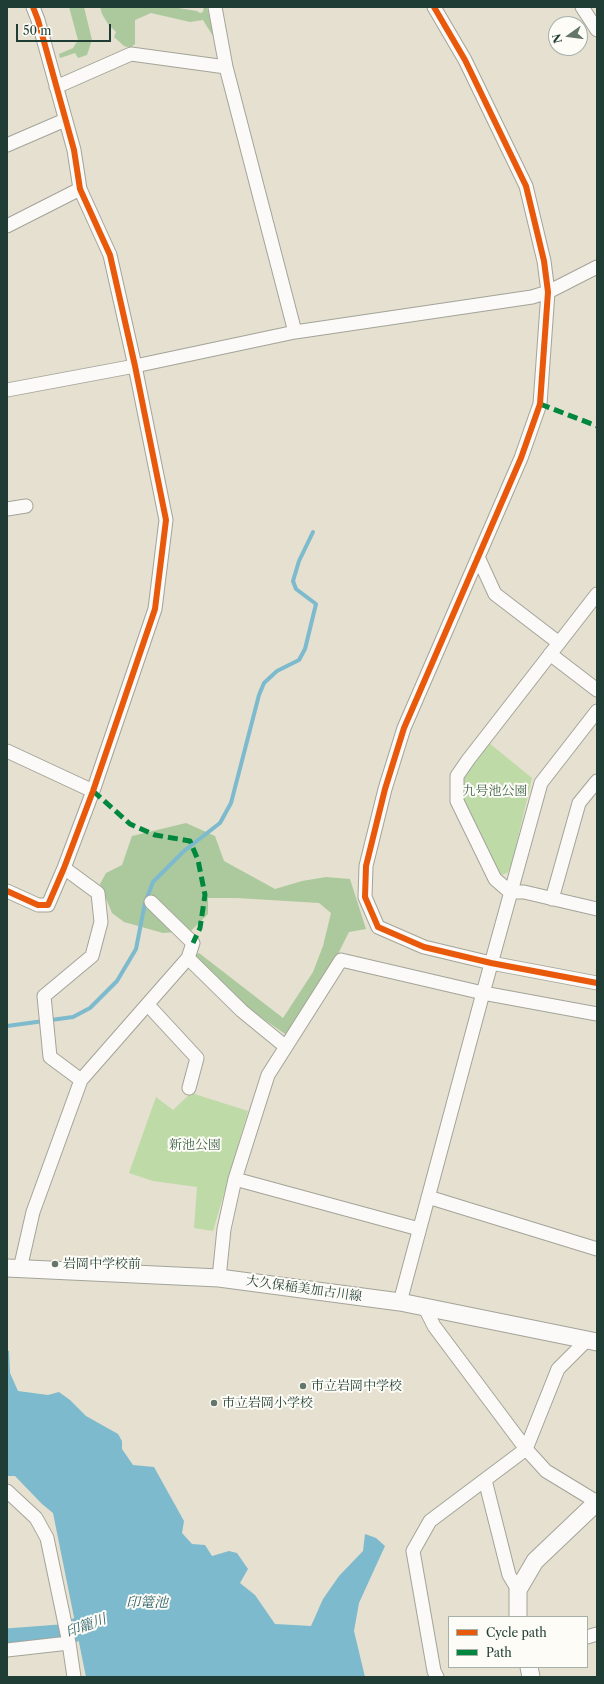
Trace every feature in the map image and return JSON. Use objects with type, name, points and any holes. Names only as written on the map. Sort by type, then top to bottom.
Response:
[{"type":"main road","name":"大久保稲美加古川線","points":[[14,1269],[219,1278],[400,1302],[592,1341]]},
{"type":"main road","points":[[518,1616],[518,1590],[535,1562],[597,1502]]},
{"type":"street","points":[[7,891],[38,905],[48,905],[64,868],[93,791],[154,609],[166,520],[135,366],[110,255],[80,189],[74,150],[38,20],[33,7]]},
{"type":"street","points":[[214,7],[226,67],[295,332]]},
{"type":"street","points":[[434,7],[465,60],[526,186],[544,261],[548,292],[540,404],[521,458],[404,728],[385,789],[366,866],[365,897],[378,926],[424,947],[491,963],[597,983]]},
{"type":"street","points":[[582,7],[597,30]]},
{"type":"street","points":[[56,87],[131,54],[226,67]]},
{"type":"street","points":[[7,145],[65,120]]},
{"type":"street","points":[[7,226],[80,189]]},
{"type":"street","points":[[7,390],[135,366],[295,332],[532,297],[548,292],[597,266]]},
{"type":"street","points":[[7,509],[26,506]]},
{"type":"street","points":[[478,557],[495,594],[559,643]]},
{"type":"street","points":[[597,594],[457,776],[457,801],[495,879],[510,892],[524,892],[597,909]]},
{"type":"street","points":[[550,654],[597,690]]},
{"type":"street","points":[[400,1302],[482,993],[541,783],[597,711]]},
{"type":"street","points":[[7,751],[93,791]]},
{"type":"street","points":[[552,899],[579,803],[597,781]]},
{"type":"street","points":[[64,868],[98,893],[101,922],[92,956],[44,996],[50,1057],[81,1080]]},
{"type":"street","points":[[14,1269],[81,1080],[188,958],[193,943],[151,902]]},
{"type":"street","points":[[188,958],[242,1011],[286,1047]]},
{"type":"street","points":[[219,1278],[224,1228],[235,1179],[268,1074],[341,960],[482,993],[597,1014]]},
{"type":"street","points":[[148,1005],[197,1058],[189,1088]]},
{"type":"street","points":[[235,1179],[419,1229]]},
{"type":"street","points":[[428,1197],[597,1249]]},
{"type":"street","points":[[425,1308],[434,1326],[526,1449],[546,1471],[597,1502]]},
{"type":"street","points":[[437,1677],[434,1671],[412,1551],[430,1521],[526,1449],[558,1369],[592,1341]]},
{"type":"street","points":[[485,1480],[509,1576],[518,1590]]},
{"type":"street","points":[[7,1491],[36,1518],[47,1538],[69,1643],[74,1677]]},
{"type":"street","points":[[7,1650],[69,1643]]},
{"type":"green space","points":[[69,7],[84,7],[92,40],[87,55],[78,58],[75,53],[60,58],[59,54],[73,48],[78,40]]},
{"type":"green space","points":[[100,7],[172,7],[197,11],[200,13],[203,12],[204,7],[207,7],[216,41],[203,20],[190,22],[151,13],[135,20],[135,44],[130,48],[124,46],[114,37],[116,32],[108,24]]},
{"type":"green space","name":"九号池公園","points":[[489,743],[532,778],[511,867],[507,873],[501,875],[465,809],[462,799],[462,781]]},
{"type":"green space","points":[[186,823],[215,836],[224,861],[275,889],[302,881],[326,877],[350,879],[366,929],[349,932],[336,958],[288,1036],[259,1016],[222,986],[200,964],[194,955],[199,953],[283,1018],[313,972],[323,946],[331,913],[319,903],[237,898],[208,898],[208,914],[191,931],[163,933],[124,922],[112,913],[100,884],[106,873],[122,865],[132,836]]},
{"type":"green space","name":"新池公園","points":[[191,1093],[248,1111],[213,1231],[194,1228],[197,1187],[153,1181],[129,1173],[156,1097],[173,1110]]},
{"type":"water","name":"印篭池","points":[[7,1350],[9,1351],[10,1373],[18,1391],[48,1395],[59,1392],[70,1400],[86,1416],[118,1434],[122,1441],[122,1449],[133,1465],[154,1467],[184,1521],[182,1533],[192,1544],[205,1545],[212,1556],[229,1551],[237,1553],[248,1569],[240,1583],[255,1595],[275,1624],[311,1626],[323,1599],[339,1576],[363,1551],[365,1534],[376,1538],[385,1546],[359,1603],[354,1631],[365,1677],[86,1677],[53,1513],[42,1504],[15,1476],[7,1476]]},
{"type":"waterway","points":[[7,1026],[73,1017],[90,1008],[117,981],[136,949],[145,903],[153,882],[184,851],[220,823],[231,803],[259,695],[264,683],[277,671],[299,660],[305,649],[316,604],[296,589],[293,581],[299,561],[313,532]]},
{"type":"waterway","name":"印籠川","points":[[7,1640],[60,1636],[106,1618]]},
{"type":"marked path","points":[[540,404],[597,426]]},
{"type":"marked path","points":[[93,791],[130,824],[155,835],[190,841],[198,860],[205,895],[200,928],[193,943]]},
{"type":"cycle path","points":[[7,891],[38,905],[48,905],[64,868],[93,791],[155,609],[166,520],[135,366],[110,255],[80,189],[74,150],[38,20],[33,7]]},
{"type":"cycle path","points":[[434,7],[465,60],[526,186],[544,261],[548,292],[540,404],[521,458],[404,728],[385,789],[366,866],[365,897],[378,927],[424,947],[491,963],[597,983]]},
{"type":"place","name":"岩岡中学校前","points":[[55,1264]]},
{"type":"place","name":"市立岩岡中学校","points":[[303,1386]]},
{"type":"place","name":"市立岩岡小学校","points":[[214,1403]]}]
